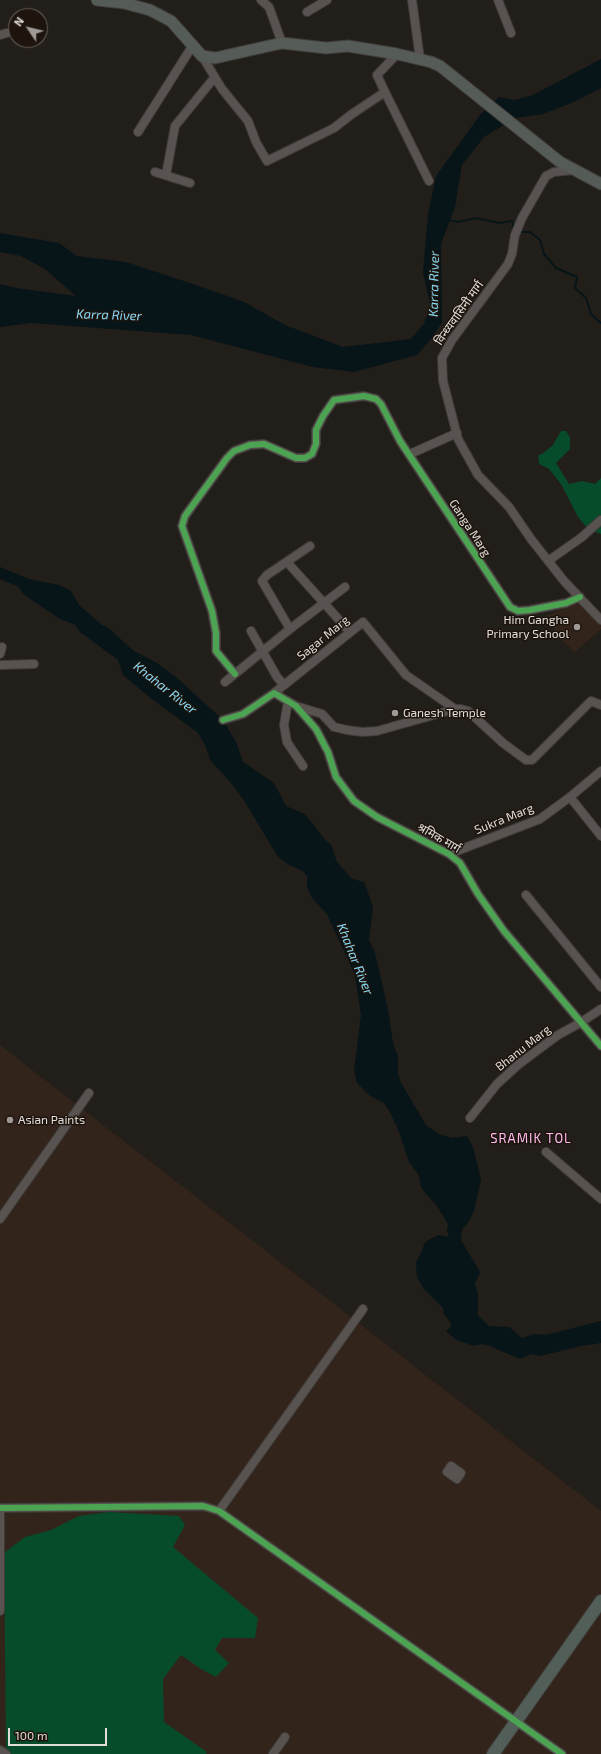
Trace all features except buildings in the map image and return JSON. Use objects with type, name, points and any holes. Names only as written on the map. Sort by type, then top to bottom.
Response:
[{"type":"highway","points":[[493,1754],[601,1601]]},
{"type":"main road","points":[[102,0],[124,3],[150,10],[171,21],[202,56],[215,58],[282,43],[326,48],[348,46],[397,54],[420,59],[440,66],[560,162],[572,170],[601,184]]},
{"type":"street","points":[[261,0],[269,7],[282,43]]},
{"type":"street","points":[[307,12],[327,0]]},
{"type":"street","points":[[412,0],[420,59]]},
{"type":"street","points":[[498,0],[511,33]]},
{"type":"street","points":[[138,132],[193,46]]},
{"type":"street","points":[[397,54],[377,75],[429,181]]},
{"type":"street","points":[[202,56],[214,78],[248,121],[256,142],[268,161],[334,128],[385,92]]},
{"type":"street","points":[[166,175],[175,126],[214,78]]},
{"type":"street","name":"विन्ध्यवासिनी मार्ग","points":[[572,170],[554,172],[546,176],[522,218],[515,235],[512,254],[508,264],[452,340],[442,358],[443,381],[457,433],[478,475],[509,507],[531,539],[564,581],[601,620]]},
{"type":"street","points":[[155,172],[190,183]]},
{"type":"street","name":"Ganga Marg","points":[[235,674],[216,651],[216,633],[212,611],[182,526],[185,516],[203,490],[234,451],[250,444],[264,444],[296,458],[305,458],[312,454],[316,430],[323,416],[334,400],[364,396],[376,399],[381,404],[400,441],[510,607],[518,611],[530,610],[566,603],[580,597]]},
{"type":"street","points":[[410,454],[457,433]]},
{"type":"street","points":[[548,561],[582,537],[601,520]]},
{"type":"street","points":[[290,629],[262,581],[267,575],[310,546]]},
{"type":"street","points":[[287,562],[350,632]]},
{"type":"street","points":[[225,682],[290,629],[345,587]]},
{"type":"street","name":"Sagar Marg","points":[[223,720],[243,714],[274,693],[363,622],[406,675],[455,708]]},
{"type":"street","points":[[252,631],[277,677],[284,685]]},
{"type":"street","points":[[0,665],[34,664]]},
{"type":"street","name":"श्रमिक मार्ग","points":[[274,693],[296,706],[316,729],[328,752],[336,777],[354,801],[377,817],[449,854],[460,863],[478,894],[504,931],[580,1023],[601,1046]]},
{"type":"street","points":[[288,701],[284,725],[287,742],[303,766]]},
{"type":"street","points":[[296,706],[322,714],[334,727],[362,732],[378,731],[455,708],[468,711],[503,743],[526,760],[532,760],[591,701],[601,706]]},
{"type":"street","name":"Sukra Marg","points":[[449,854],[540,819],[570,797],[601,771]]},
{"type":"street","points":[[570,797],[601,836]]},
{"type":"street","points":[[526,895],[601,987]]},
{"type":"street","name":"Bhanu Marg","points":[[470,1118],[497,1084],[519,1064],[558,1035],[601,1009]]},
{"type":"street","points":[[0,1219],[89,1093]]},
{"type":"street","points":[[546,1152],[601,1199]]},
{"type":"street","points":[[219,1511],[363,1309]]},
{"type":"street","points":[[0,1611],[0,1508],[204,1506],[219,1511],[562,1754]]},
{"type":"street","points":[[273,1754],[285,1737]]},
{"type":"street","points":[[0,1750],[6,1754]]},
{"type":"shaded area","name":"Him Gangha Primary School","points":[[581,602],[601,626],[601,629],[575,652],[558,636],[559,634],[554,631],[553,622],[547,623],[545,616]]},
{"type":"shaded area","points":[[0,1045],[601,1511],[601,1754],[0,1754]]},
{"type":"green space","points":[[561,431],[566,431],[570,437],[570,449],[556,463],[569,484],[582,481],[595,484],[601,478],[601,534],[588,529],[578,517],[561,484],[549,469],[539,464],[538,455],[542,454],[553,445]]},
{"type":"green space","points":[[109,1512],[179,1516],[185,1525],[173,1547],[258,1618],[255,1638],[222,1638],[215,1650],[229,1663],[216,1677],[201,1669],[181,1655],[163,1679],[164,1722],[207,1752],[206,1754],[2,1754],[6,1747],[4,1553],[25,1537],[51,1530],[79,1516]]},
{"type":"water","name":"Karra River","points":[[601,59],[601,88],[576,101],[543,114],[515,118],[484,137],[462,165],[455,207],[441,244],[442,322],[431,339],[417,355],[354,372],[313,367],[191,335],[31,323],[0,327],[0,284],[16,288],[76,296],[45,269],[21,256],[0,252],[0,233],[59,243],[77,256],[126,262],[196,285],[244,302],[285,325],[343,347],[411,339],[423,325],[431,308],[423,272],[428,215],[436,176],[480,115],[499,97],[515,100],[533,95]]},
{"type":"water","name":"Khahar River","points":[[0,567],[29,579],[59,585],[71,591],[79,605],[102,625],[107,627],[134,651],[157,663],[177,678],[223,720],[236,742],[243,762],[274,783],[286,806],[305,814],[326,841],[331,844],[337,862],[352,879],[364,882],[373,907],[369,940],[375,953],[388,1009],[393,1043],[398,1056],[398,1073],[401,1083],[426,1125],[439,1134],[452,1138],[467,1136],[473,1147],[481,1180],[474,1211],[462,1230],[461,1240],[480,1272],[475,1284],[478,1295],[478,1315],[489,1326],[509,1327],[522,1338],[534,1334],[546,1335],[601,1321],[601,1343],[581,1346],[540,1356],[532,1354],[520,1359],[490,1346],[482,1344],[474,1346],[456,1340],[446,1331],[452,1325],[444,1314],[443,1308],[424,1289],[417,1277],[416,1263],[426,1241],[439,1235],[449,1237],[447,1231],[448,1224],[437,1206],[422,1189],[418,1174],[409,1162],[399,1132],[384,1103],[369,1095],[357,1083],[354,1071],[361,1015],[355,975],[327,914],[312,898],[307,887],[307,876],[303,871],[289,865],[278,857],[245,802],[232,784],[210,760],[206,747],[198,733],[148,696],[123,675],[118,660],[80,632],[75,625],[60,619],[23,594],[19,587],[0,579]]},
{"type":"waterway","points":[[449,220],[458,222],[476,218],[499,223],[512,221],[514,229]]},
{"type":"waterway","points":[[519,232],[530,232],[540,240],[544,254],[556,268],[577,277],[575,288],[586,298],[591,314],[601,323]]},
{"type":"cycle path","points":[[235,674],[216,651],[216,633],[212,611],[182,526],[185,516],[227,458],[234,451],[250,445],[264,444],[296,458],[305,458],[312,454],[316,444],[316,430],[323,416],[334,400],[364,396],[376,399],[381,404],[400,441],[510,607],[518,611],[530,610],[566,603],[580,597]]},
{"type":"cycle path","points":[[223,720],[243,714],[274,693],[296,706],[316,729],[328,752],[336,777],[354,801],[377,817],[449,854],[460,863],[478,894],[504,931],[601,1046]]},
{"type":"cycle path","points":[[1,1508],[203,1506],[219,1511],[562,1754]]},
{"type":"place","name":"Him Gangha Primary School","points":[[577,627]]},
{"type":"place","name":"Ganesh Temple","points":[[395,713]]},
{"type":"place","name":"Asian Paints","points":[[10,1120]]},
{"type":"district","name":"SRAMIK TOL","points":[[531,1139]]}]
